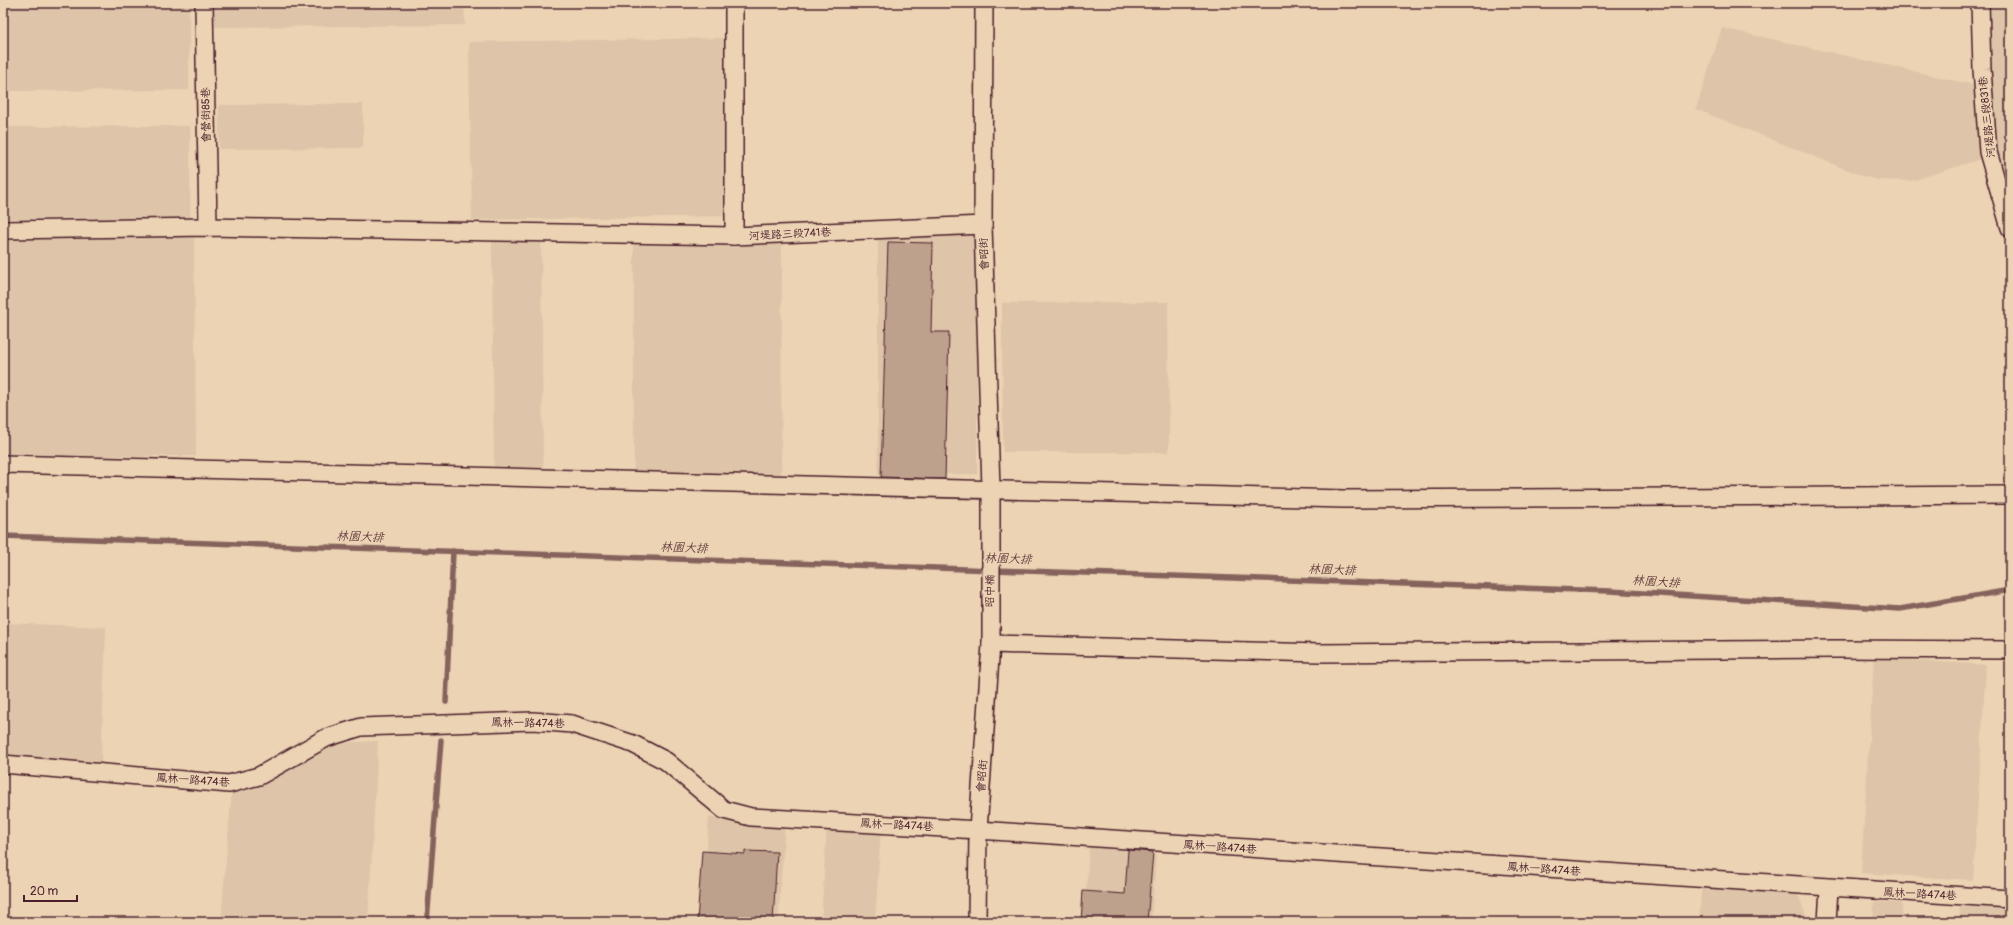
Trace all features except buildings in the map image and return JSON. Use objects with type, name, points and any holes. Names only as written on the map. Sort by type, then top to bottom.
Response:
[{"type":"street","name":"會營街85巷","points":[[204,3],[208,227]]},
{"type":"street","name":"河堤路三段741巷","points":[[734,3],[734,236],[983,225]]},
{"type":"street","name":"會昭街","points":[[984,3],[983,225],[991,497]]},
{"type":"street","name":"河堤路三段831巷","points":[[1980,3],[1982,69],[1988,152],[2010,228]]},
{"type":"street","points":[[3,230],[208,227],[734,236]]},
{"type":"street","points":[[3,464],[991,497],[1344,499],[2010,495]]},
{"type":"street","name":"昭中橋","points":[[990,637],[991,497]]},
{"type":"street","points":[[990,637],[1320,653],[1836,649],[2010,650]]},
{"type":"street","name":"會昭街","points":[[977,922],[978,830],[990,637]]},
{"type":"street","name":"鳳林一路474巷","points":[[3,764],[229,784],[259,776],[326,738],[361,727],[541,722],[572,724],[633,744],[666,761],[724,810],[751,817],[978,830],[2010,899]]},
{"type":"street","points":[[1827,922],[1829,888]]},
{"type":"shaded area","points":[[3,3],[189,3],[189,90],[3,91]]},
{"type":"shaded area","points":[[210,3],[464,3],[465,25],[211,27]]},
{"type":"shaded area","points":[[1979,3],[2010,3],[2010,224],[1984,158],[1911,181],[1879,180],[1863,176],[1696,109],[1722,28],[1983,87]]},
{"type":"shaded area","points":[[732,38],[734,216],[472,220],[469,42]]},
{"type":"shaded area","points":[[363,104],[363,148],[219,149],[219,105]]},
{"type":"shaded area","points":[[190,126],[190,218],[3,219],[3,127]]},
{"type":"shaded area","points":[[878,232],[977,233],[977,474],[878,474]]},
{"type":"shaded area","points":[[634,233],[782,233],[781,479],[634,478]]},
{"type":"shaded area","points":[[194,234],[196,456],[3,457],[3,236]]},
{"type":"shaded area","points":[[492,238],[541,238],[543,472],[494,472]]},
{"type":"shaded area","points":[[1168,302],[1169,452],[1003,452],[1002,303]]},
{"type":"shaded area","points":[[3,623],[106,627],[101,763],[3,759]]},
{"type":"shaded area","points":[[1874,658],[1986,665],[1973,880],[1861,873]]},
{"type":"shaded area","points":[[378,741],[368,922],[221,922],[232,789],[321,744]]},
{"type":"shaded area","points":[[709,817],[785,822],[778,922],[702,922]]},
{"type":"shaded area","points":[[827,825],[881,828],[875,922],[821,922]]},
{"type":"shaded area","points":[[1090,838],[1157,843],[1151,922],[1084,922]]},
{"type":"shaded area","points":[[1702,881],[1796,888],[1807,920],[1810,922],[1699,922]]},
{"type":"shaded area","points":[[1961,897],[2010,900],[2010,922],[1959,922]]},
{"type":"shaded area","points":[[1874,902],[1902,903],[1901,922],[1873,922]]},
{"type":"waterway","name":"林園大排","points":[[3,536],[1610,591],[1900,609],[2010,590]]},
{"type":"waterway","points":[[446,702],[453,551]]},
{"type":"waterway","points":[[427,922],[441,740]]}]
